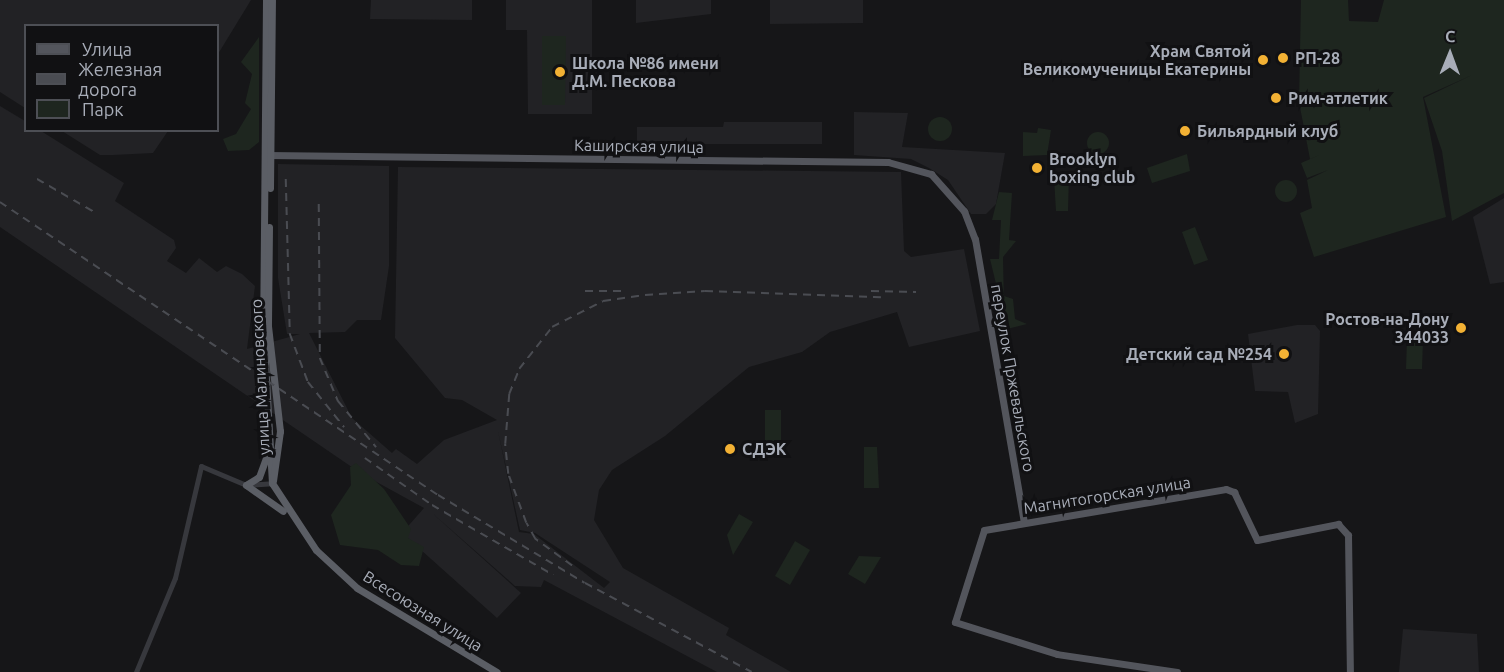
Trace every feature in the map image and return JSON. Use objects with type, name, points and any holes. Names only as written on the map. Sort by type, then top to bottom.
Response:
[{"type":"highway","name":"улица Малиновского","points":[[266,0],[268,326],[280,431],[272,483]]},
{"type":"highway","name":"улица Малиновского","points":[[272,0],[267,155],[267,452],[272,483]]},
{"type":"highway","points":[[267,452],[262,472],[246,485],[289,516]]},
{"type":"highway","name":"Всесоюзная улица","points":[[272,483],[289,516],[357,588],[497,672]]},
{"type":"main road","name":"Каширская улица","points":[[267,155],[888,162],[931,174],[964,211],[975,239]]},
{"type":"main road","name":"переулок Пржевальского","points":[[975,239],[1024,522]]},
{"type":"main road","name":"Магнитогорская улица","points":[[1177,672],[1057,654],[955,622],[984,530],[1024,522],[1234,492],[1249,534],[1265,541],[1338,524],[1344,528],[1350,672]]},
{"type":"street","points":[[136,672],[175,578],[201,466],[246,485],[272,483]]},
{"type":"shaded area","points":[[0,0],[251,0],[219,52],[219,24],[24,24],[24,107],[0,92]]},
{"type":"shaded area","points":[[371,0],[472,0],[472,20],[370,19]]},
{"type":"shaded area","name":"Школа №86 имени Д.М. Пескова","points":[[506,0],[592,0],[592,114],[528,114],[527,30],[506,30]]},
{"type":"shaded area","points":[[636,0],[711,0],[711,14],[636,23]]},
{"type":"shaded area","points":[[770,0],[863,0],[863,23],[770,24]]},
{"type":"shaded area","points":[[0,106],[24,120],[24,132],[43,132],[124,183],[115,201],[174,240],[176,248],[167,261],[186,273],[199,258],[217,272],[226,266],[242,274],[255,286],[247,349],[300,334],[287,334],[278,278],[278,164],[389,166],[389,266],[381,320],[357,320],[345,332],[309,333],[352,418],[392,453],[396,449],[417,464],[444,440],[497,420],[462,400],[445,398],[395,338],[398,167],[901,172],[904,251],[911,257],[964,249],[980,331],[909,347],[897,312],[830,332],[802,352],[749,367],[665,436],[612,470],[599,490],[594,520],[623,568],[729,628],[726,635],[791,672],[717,672],[544,580],[541,587],[515,586],[431,512],[521,593],[497,618],[402,533],[424,508],[362,474],[0,227]],"holes":[[[498,431],[520,530],[535,533],[610,582],[604,588],[534,534],[519,532]]]},
{"type":"shaded area","points":[[854,112],[908,113],[902,147],[1005,153],[996,204],[986,214],[971,214],[948,180],[929,168],[911,159],[854,155]]},
{"type":"shaded area","points":[[724,122],[822,122],[822,144],[637,144],[637,127],[723,127]]},
{"type":"shaded area","points":[[64,132],[167,132],[153,153],[100,155]]},
{"type":"shaded area","points":[[1504,198],[1504,282],[1490,284],[1473,217]]},
{"type":"shaded area","name":"Детский сад №254","points":[[1297,325],[1315,325],[1320,331],[1318,414],[1295,423],[1288,392],[1255,391],[1248,334]]},
{"type":"shaded area","points":[[1403,629],[1477,634],[1479,672],[1399,672]]},
{"type":"green space","points":[[1301,0],[1348,0],[1349,21],[1378,22],[1384,0],[1504,0],[1504,193],[1452,221],[1442,151],[1424,98],[1472,75],[1423,97],[1446,217],[1314,257],[1300,213],[1312,208],[1307,180],[1328,170],[1307,178],[1301,163],[1322,154],[1310,159],[1299,102]]},
{"type":"green space","points":[[542,36],[566,36],[565,105],[542,105]]},
{"type":"green space","points":[[259,37],[259,142],[249,150],[228,151],[223,139],[236,134],[251,109],[245,103],[252,74],[241,62]]},
{"type":"green space","points":[[940,117],[948,121],[952,129],[948,137],[940,141],[932,137],[928,129],[932,121]]},
{"type":"green space","points":[[1038,128],[1051,130],[1047,155],[1023,156],[1023,132],[1037,133]]},
{"type":"green space","points":[[1098,132],[1106,135],[1109,143],[1106,151],[1098,154],[1090,151],[1087,143],[1090,135]]},
{"type":"green space","points":[[1187,154],[1190,171],[1152,183],[1147,168]]},
{"type":"green space","points":[[1069,174],[1068,211],[1056,211],[1054,178]]},
{"type":"green space","points":[[1286,180],[1294,183],[1297,191],[1294,199],[1286,202],[1278,199],[1275,191],[1278,183]]},
{"type":"green space","points":[[999,192],[1012,193],[1009,240],[1016,241],[1003,257],[1004,307],[1004,296],[1013,299],[1015,319],[1027,324],[1007,329],[990,259],[999,259],[1001,220],[992,220]]},
{"type":"green space","points":[[1195,227],[1208,260],[1194,265],[1182,232]]},
{"type":"green space","points":[[1407,339],[1423,340],[1422,369],[1406,369]]},
{"type":"green space","points":[[765,410],[781,410],[781,443],[765,442]]},
{"type":"green space","points":[[864,447],[877,447],[879,488],[864,488]]},
{"type":"green space","points":[[356,463],[384,489],[411,529],[408,538],[424,547],[419,566],[401,565],[378,550],[340,545],[331,515],[351,485],[350,467]]},
{"type":"green space","points":[[739,514],[753,522],[733,555],[727,535]]},
{"type":"green space","points":[[795,541],[810,550],[790,585],[775,576]]},
{"type":"green space","points":[[859,556],[881,557],[865,584],[848,574]]},
{"type":"railway","points":[[37,179],[96,213]]},
{"type":"railway","points":[[286,179],[290,334],[308,382],[344,427]]},
{"type":"railway","points":[[0,202],[438,495],[585,583],[752,672]]},
{"type":"railway","points":[[319,204],[320,358],[338,401],[376,447]]},
{"type":"railway","points":[[585,291],[627,291]]},
{"type":"railway","points":[[572,566],[535,539],[526,523],[508,474],[505,444],[509,394],[519,369],[552,327],[603,301],[645,295],[705,291],[881,297]]},
{"type":"railway","points":[[871,291],[916,292]]},
{"type":"railway","points":[[365,458],[432,505],[553,575]]},
{"type":"place","name":"РП-28","points":[[1283,58]]},
{"type":"place","name":"Храм Святой Великомученицы Екатерины","points":[[1263,60]]},
{"type":"place","name":"Школа №86 имени Д.М. Пескова","points":[[560,72]]},
{"type":"place","name":"Рим-атлетик","points":[[1276,98]]},
{"type":"place","name":"Бильярдный клуб","points":[[1185,131]]},
{"type":"place","name":"Brooklyn boxing club","points":[[1037,168]]},
{"type":"place","name":"Ростов-на-Дону 344033","points":[[1461,328]]},
{"type":"place","name":"Детский сад №254","points":[[1284,354]]},
{"type":"place","name":"СДЭК","points":[[730,449]]}]
